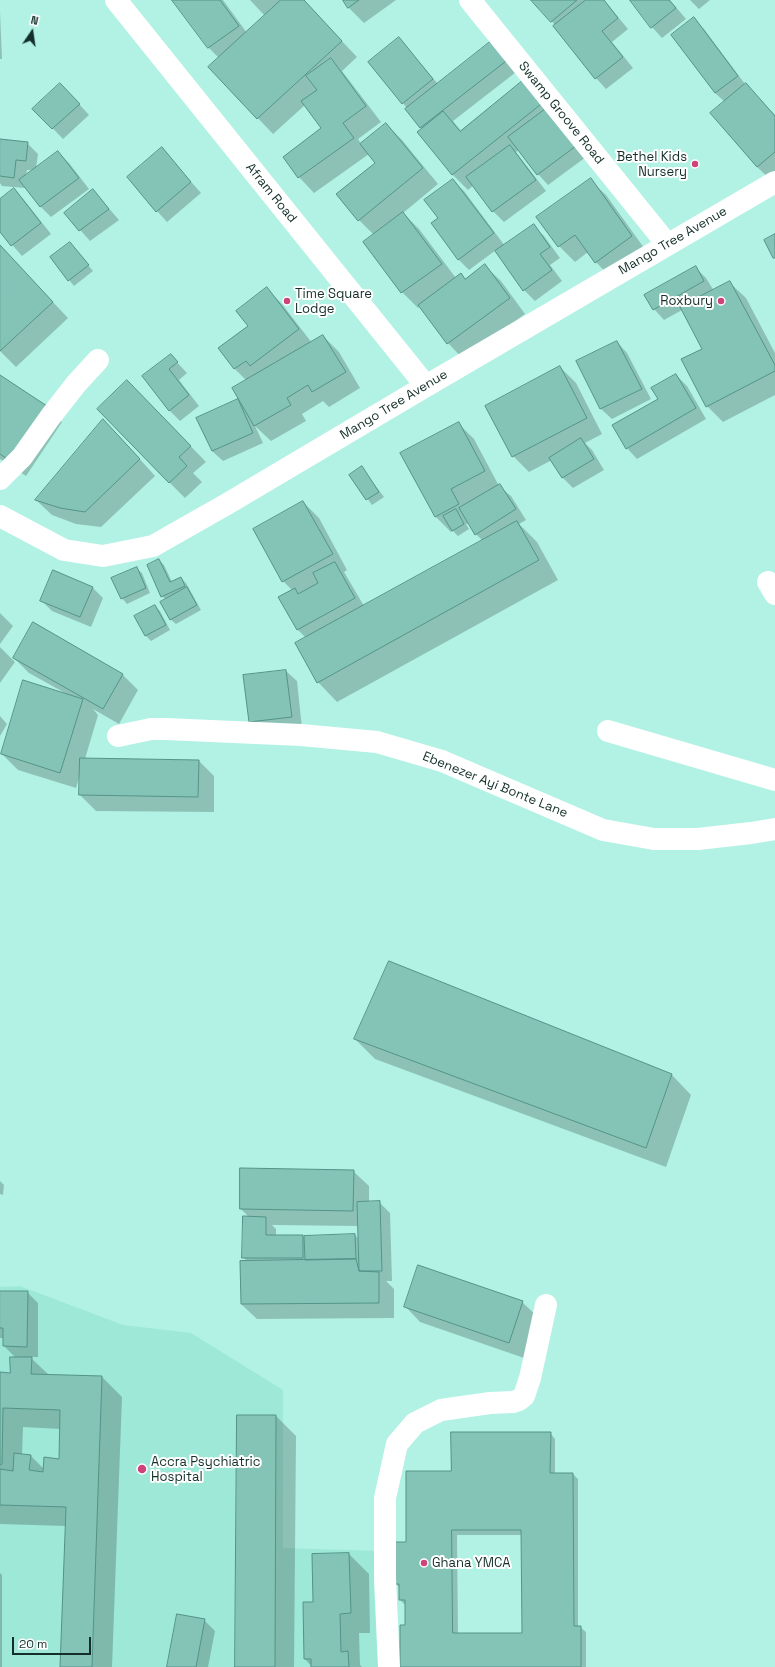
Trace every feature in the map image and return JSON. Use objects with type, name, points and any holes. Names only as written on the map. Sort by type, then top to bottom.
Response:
[{"type":"street","name":"Afram Road","points":[[116,0],[426,386]]},
{"type":"street","name":"Swamp Groove Road","points":[[470,0],[667,244]]},
{"type":"street","name":"Mango Tree Avenue","points":[[0,516],[64,550],[103,556],[153,546],[775,182]]},
{"type":"street","points":[[0,479],[22,456],[76,384],[98,360]]},
{"type":"street","name":"Ebenezer Ayi Bonte Lane","points":[[118,736],[151,729],[166,729],[301,735],[376,742],[442,761],[603,830],[654,840],[698,839],[775,829]]},
{"type":"street","points":[[608,731],[775,780]]},
{"type":"street","points":[[389,1667],[385,1578],[385,1498],[397,1444],[415,1422],[441,1410],[490,1403],[513,1402],[524,1396],[530,1378],[546,1305]]},
{"type":"shaded area","name":"Accra Psychiatric Hospital","points":[[20,1286],[123,1325],[191,1333],[283,1390],[283,1548],[380,1551],[381,1667],[0,1667],[0,1287]]},
{"type":"building","points":[[172,0],[220,0],[239,26],[208,48]]},
{"type":"building","points":[[281,0],[304,0],[342,41],[257,119],[208,67]]},
{"type":"building","points":[[343,0],[359,0],[348,8]]},
{"type":"building","points":[[531,0],[577,0],[551,22]]},
{"type":"building","points":[[586,0],[604,0],[618,18],[602,31],[623,57],[595,79],[553,26]]},
{"type":"building","points":[[630,0],[669,0],[676,8],[651,28]]},
{"type":"building","points":[[694,17],[738,76],[715,93],[671,35]]},
{"type":"building","points":[[399,37],[433,79],[402,104],[368,62]]},
{"type":"building","points":[[495,38],[510,58],[420,128],[405,109]]},
{"type":"building","points":[[331,58],[366,106],[343,123],[354,138],[298,178],[283,157],[321,128],[301,101],[317,90],[306,76]]},
{"type":"building","points":[[526,78],[545,101],[452,175],[417,132],[443,111],[460,131]]},
{"type":"building","points":[[60,83],[80,104],[52,129],[32,109]]},
{"type":"building","points":[[746,83],[775,116],[775,152],[757,167],[710,113]]},
{"type":"building","points":[[547,108],[576,146],[537,175],[508,137]]},
{"type":"building","points":[[386,123],[423,168],[358,221],[336,194],[375,163],[360,144]]},
{"type":"building","points":[[0,139],[28,142],[26,161],[16,160],[14,178],[0,176]]},
{"type":"building","points":[[510,145],[536,180],[492,212],[466,177]]},
{"type":"building","points":[[162,147],[191,182],[156,212],[127,177]]},
{"type":"building","points":[[58,151],[79,178],[40,207],[19,180]]},
{"type":"building","points":[[591,178],[632,236],[595,263],[575,235],[558,247],[536,217]]},
{"type":"building","points":[[453,179],[494,233],[458,260],[431,223],[438,218],[424,200]]},
{"type":"building","points":[[14,188],[41,223],[11,246],[0,232],[0,199]]},
{"type":"building","points":[[93,189],[109,209],[79,231],[64,213]]},
{"type":"building","points":[[403,212],[442,264],[401,293],[363,242]]},
{"type":"building","points":[[534,224],[550,247],[540,254],[552,270],[523,291],[495,251]]},
{"type":"building","points":[[775,234],[775,258],[773,258],[764,240]]},
{"type":"building","points":[[70,242],[89,265],[68,281],[50,257]]},
{"type":"building","points":[[0,245],[53,302],[0,351]]},
{"type":"building","points":[[485,264],[510,298],[447,344],[418,305],[461,273],[465,279]]},
{"type":"building","points":[[696,266],[704,281],[653,310],[644,295]]},
{"type":"building","points":[[730,281],[775,365],[775,371],[706,407],[681,359],[702,349],[680,307]]},
{"type":"building","points":[[267,287],[299,329],[250,366],[246,361],[234,369],[218,348],[248,326],[236,311]]},
{"type":"building","points":[[323,335],[346,372],[312,392],[308,385],[287,398],[291,405],[254,426],[232,388]]},
{"type":"building","points":[[617,341],[642,389],[600,409],[576,361]]},
{"type":"building","points":[[171,354],[178,362],[169,369],[189,395],[169,411],[142,376]]},
{"type":"building","points":[[560,366],[587,418],[512,457],[485,406]]},
{"type":"building","points":[[676,374],[696,408],[626,449],[612,425],[658,399],[651,388]]},
{"type":"building","points":[[0,375],[47,406],[10,461],[0,454]]},
{"type":"building","points":[[127,380],[191,446],[179,457],[187,466],[169,483],[97,409]]},
{"type":"building","points":[[238,399],[253,433],[212,451],[196,418]]},
{"type":"building","points":[[103,419],[140,459],[85,512],[60,508],[35,500]]},
{"type":"building","points":[[459,422],[485,471],[451,489],[459,504],[435,517],[400,453]]},
{"type":"building","points":[[581,438],[594,459],[562,478],[549,458]]},
{"type":"building","points":[[362,466],[379,492],[366,500],[349,475]]},
{"type":"building","points":[[500,484],[516,509],[475,535],[459,508]]},
{"type":"building","points":[[303,501],[333,554],[282,582],[253,529]]},
{"type":"building","points":[[456,509],[464,524],[452,531],[443,516]]},
{"type":"building","points":[[517,521],[539,560],[317,683],[295,643]]},
{"type":"building","points":[[159,559],[170,582],[181,577],[185,586],[161,597],[147,565]]},
{"type":"building","points":[[335,562],[355,598],[297,630],[278,597],[295,588],[298,594],[318,583],[313,573]]},
{"type":"building","points":[[137,567],[146,588],[121,599],[111,578]]},
{"type":"building","points":[[53,570],[93,587],[80,617],[40,601]]},
{"type":"building","points":[[187,587],[197,605],[170,620],[160,602]]},
{"type":"building","points":[[155,605],[166,625],[145,636],[134,616]]},
{"type":"building","points":[[33,622],[123,674],[103,709],[13,658]]},
{"type":"building","points":[[286,670],[292,717],[249,722],[243,675]]},
{"type":"building","points":[[23,680],[83,699],[60,773],[1,754]]},
{"type":"building","points":[[80,758],[199,760],[198,797],[79,795]]},
{"type":"building","points":[[389,961],[672,1074],[646,1148],[354,1039]]},
{"type":"building","points":[[240,1168],[354,1170],[353,1211],[240,1209]]},
{"type":"building","points":[[380,1201],[382,1271],[359,1271],[357,1202]]},
{"type":"building","points":[[243,1216],[266,1217],[266,1235],[303,1235],[303,1258],[242,1258]]},
{"type":"building","points":[[355,1234],[356,1259],[305,1260],[304,1236]]},
{"type":"building","points":[[356,1259],[359,1271],[379,1272],[379,1303],[241,1304],[240,1261]]},
{"type":"building","points":[[418,1265],[523,1301],[509,1343],[404,1307]]},
{"type":"building","points":[[0,1291],[28,1291],[27,1347],[3,1346],[3,1328],[0,1328]]},
{"type":"building","points":[[10,1357],[32,1357],[31,1374],[102,1376],[92,1667],[60,1667],[66,1507],[0,1505],[0,1469],[13,1471],[14,1453],[31,1455],[29,1470],[43,1472],[44,1457],[59,1459],[60,1410],[3,1408],[2,1464],[0,1465],[0,1372],[10,1373]]},
{"type":"building","points":[[237,1415],[276,1415],[275,1667],[235,1667]]},
{"type":"building","name":"Ghana YMCA","points":[[451,1432],[551,1432],[550,1473],[573,1473],[574,1626],[581,1626],[581,1667],[400,1667],[400,1625],[405,1625],[405,1600],[399,1600],[399,1584],[395,1584],[395,1542],[406,1542],[406,1471],[451,1471]],"holes":[[[452,1530],[521,1530],[522,1633],[453,1633]]]},
{"type":"building","points":[[349,1553],[351,1613],[340,1614],[341,1652],[348,1651],[349,1667],[311,1667],[311,1659],[304,1659],[303,1602],[313,1602],[312,1554]]},
{"type":"building","points":[[177,1614],[205,1619],[196,1667],[167,1667]]},
{"type":"place","name":"Bethel Kids Nursery","points":[[695,164]]},
{"type":"place","name":"Time Square Lodge","points":[[287,301]]},
{"type":"place","name":"Roxbury","points":[[721,301]]},
{"type":"place","name":"Accra Psychiatric Hospital","points":[[142,1469]]},
{"type":"place","name":"Ghana YMCA","points":[[424,1563]]}]
